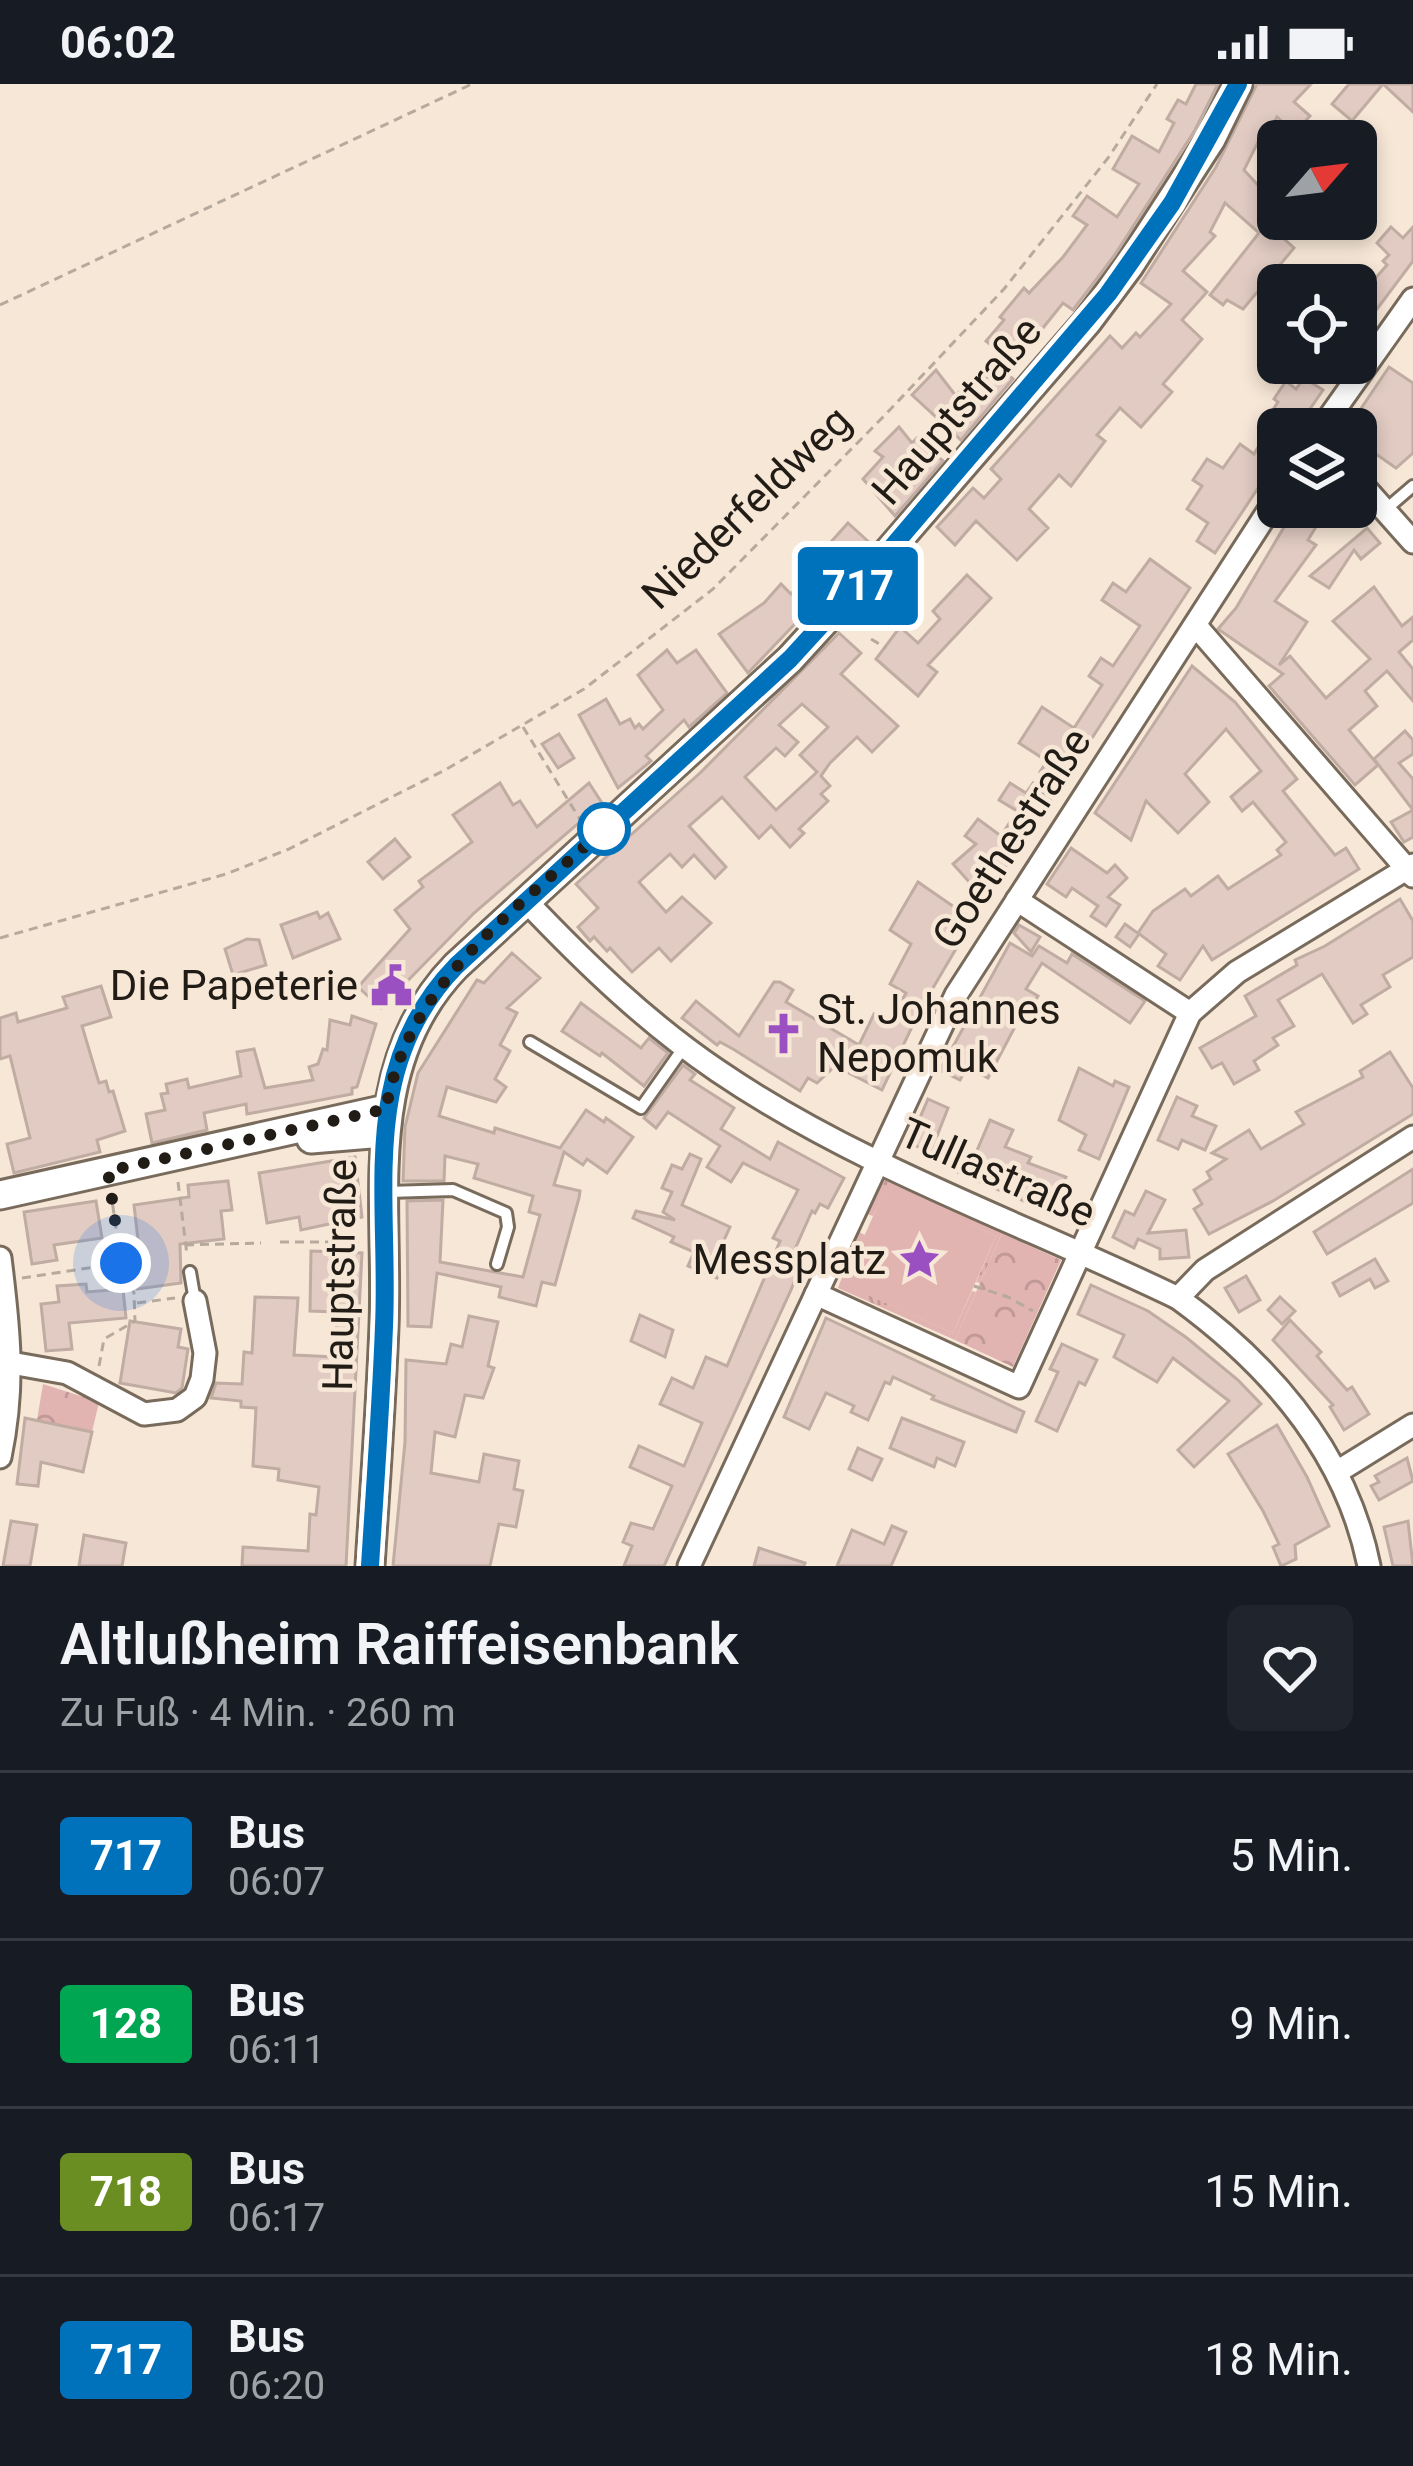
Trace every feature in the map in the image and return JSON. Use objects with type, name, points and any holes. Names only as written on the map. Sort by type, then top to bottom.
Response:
[{"type":"street","name":"Hauptstraße","points":[[370,1566],[385,1322],[384,1121],[404,1045],[427,1000],[456,966],[790,659],[989,438],[1130,266],[1192,171],[1238,84]]},
{"type":"street","points":[[1336,408],[1413,299]]},
{"type":"street","points":[[1377,503],[1413,542]]},
{"type":"street","name":"Goethestraße","points":[[689,1566],[956,994],[1258,528]]},
{"type":"street","points":[[816,1294],[1019,1387],[1190,1013],[1237,972],[1411,870],[1196,626]]},
{"type":"street","points":[[1016,900],[1190,1013]]},
{"type":"street","name":"Tullastraße","points":[[526,901],[613,988],[684,1047],[765,1100],[877,1161],[1178,1298],[1219,1328],[1293,1402],[1336,1472],[1369,1566]]},
{"type":"street","points":[[0,1196],[277,1136],[309,1124],[384,1121]]},
{"type":"street","points":[[1178,1298],[1205,1270],[1413,1137]]},
{"type":"street","points":[[0,1258],[11,1363],[9,1414],[0,1457]]},
{"type":"street","points":[[11,1363],[67,1373],[144,1414],[169,1412],[195,1397],[202,1379],[205,1353],[195,1298]]},
{"type":"street","points":[[1336,1472],[1413,1425]]},
{"type":"lane","points":[[1384,511],[1413,485]]},
{"type":"lane","points":[[530,1042],[641,1108],[684,1047]]},
{"type":"lane","points":[[385,1192],[457,1191],[506,1213],[508,1227],[497,1264]]},
{"type":"lane","points":[[190,1272],[195,1298]]},
{"type":"path","points":[[0,305],[472,84]]},
{"type":"path","name":"Niederfeldweg","points":[[0,938],[184,887],[289,850],[445,770],[584,689],[713,590],[752,553],[1004,289],[1108,158],[1157,84]]},
{"type":"path","points":[[871,639],[886,648]]},
{"type":"path","points":[[522,725],[592,840]]},
{"type":"path","points":[[176,1156],[190,1272]]},
{"type":"path","points":[[96,1387],[104,1339],[135,1321],[108,1171]]},
{"type":"path","points":[[280,1242],[385,1241]]},
{"type":"path","points":[[185,1245],[261,1243]]},
{"type":"path","points":[[3,1282],[121,1263]]},
{"type":"path","points":[[974,1286],[1038,1313]]},
{"type":"path","points":[[135,1303],[195,1298]]},
{"type":"green space","points":[[884,1180],[1002,1233],[980,1283],[976,1282],[996,1236],[886,1188],[873,1216],[867,1214]]},
{"type":"green space","name":"Messplatz","points":[[886,1187],[996,1236],[953,1333],[843,1284]]},
{"type":"green space","points":[[859,1232],[865,1235],[844,1284],[953,1333],[972,1291],[976,1292],[955,1340],[838,1288]]},
{"type":"green space","points":[[1002,1233],[1061,1260],[1013,1367],[955,1340]]},
{"type":"green space","points":[[43,1384],[99,1402],[92,1432],[37,1420]]},
{"type":"building","points":[[1196,84],[1218,84],[1195,130],[1114,256],[1073,310],[1063,303],[1014,364],[986,341],[1004,320],[1000,317],[1024,288],[1029,293],[1087,225],[1073,216],[1087,196],[1117,217],[1139,184],[1113,169],[1132,136],[1159,152],[1174,123],[1167,119],[1178,100],[1186,104]]},
{"type":"building","points":[[1257,84],[1311,84],[1294,102],[1310,116],[1306,120],[1257,120],[1257,144],[1244,170],[1257,184],[1257,231],[1225,203],[1210,232],[1215,236],[1183,271],[1207,292],[1182,320],[1202,339],[1163,384],[1172,392],[1141,427],[1120,408],[1097,435],[1105,441],[1071,486],[1059,475],[1029,509],[1048,528],[1017,560],[976,521],[955,545],[937,527],[973,488],[984,498],[1001,479],[991,469],[1110,336],[1122,348],[1136,333],[1140,337],[1171,304],[1141,283],[1216,167]]},
{"type":"building","points":[[1349,84],[1383,84],[1353,120],[1332,104]]},
{"type":"building","points":[[1383,84],[1413,84],[1413,112]]},
{"type":"building","points":[[1391,227],[1403,238],[1413,227],[1413,261],[1377,309],[1377,276],[1389,255],[1377,243]]},
{"type":"building","points":[[1257,236],[1257,240],[1285,240],[1294,248],[1281,264],[1257,264],[1257,292],[1243,309],[1227,300],[1223,305],[1210,295]]},
{"type":"building","points":[[997,365],[1013,379],[961,440],[912,395],[936,370],[956,396],[969,380],[978,388]]},
{"type":"building","points":[[1389,367],[1413,383],[1413,453],[1396,468],[1377,455],[1377,408],[1361,408]]},
{"type":"building","points":[[1284,384],[1296,389],[1300,384],[1314,384],[1323,390],[1311,408],[1274,408]]},
{"type":"building","points":[[899,427],[912,443],[917,438],[943,461],[895,516],[863,479],[883,457],[875,451]]},
{"type":"building","points":[[1240,444],[1254,454],[1257,449],[1257,490],[1215,553],[1197,541],[1208,523],[1187,509],[1202,486],[1193,480],[1207,459],[1223,468]]},
{"type":"building","points":[[848,523],[871,544],[748,673],[719,634],[764,603],[781,584],[791,594],[815,569],[803,557],[815,546],[822,552]]},
{"type":"building","points":[[1284,528],[1315,528],[1308,540],[1316,545],[1275,601],[1307,622],[1279,665],[1290,656],[1326,698],[1370,659],[1333,621],[1374,587],[1402,626],[1413,617],[1413,640],[1399,652],[1413,669],[1413,701],[1387,671],[1365,691],[1377,706],[1349,730],[1378,765],[1355,785],[1269,686],[1283,674],[1218,629],[1236,608]]},
{"type":"building","points":[[1367,528],[1380,543],[1361,559],[1354,550],[1329,588],[1310,576]]},
{"type":"building","points":[[1150,559],[1190,588],[1060,787],[1040,772],[1047,761],[1019,743],[1042,707],[1074,728],[1102,685],[1089,676],[1101,658],[1113,666],[1140,626],[1102,600],[1113,583],[1126,592]]},
{"type":"building","points":[[901,567],[918,584],[882,623],[865,608]]},
{"type":"building","points":[[967,575],[991,598],[928,665],[937,672],[918,696],[876,659],[900,627],[918,643],[940,619],[933,611]]},
{"type":"building","points":[[839,633],[861,653],[841,674],[898,726],[872,752],[857,737],[830,763],[821,776],[830,786],[821,794],[828,801],[799,829],[804,833],[790,847],[771,826],[759,838],[722,797],[689,826],[726,867],[715,878],[694,855],[682,867],[670,854],[639,882],[666,912],[682,897],[711,923],[671,961],[659,948],[632,972],[610,948],[607,951],[594,937],[590,941],[578,927],[598,908],[576,884],[700,773]],"holes":[[[802,704],[828,727],[800,755],[817,772],[776,810],[745,777],[776,748],[785,756],[798,742],[779,725]]]},
{"type":"building","points":[[667,650],[677,663],[696,650],[727,693],[689,727],[684,720],[646,756],[651,761],[618,788],[579,715],[606,699],[620,724],[630,719],[635,728],[639,724],[643,729],[663,710],[638,675]]},
{"type":"building","points":[[1192,666],[1235,702],[1297,779],[1283,791],[1335,855],[1346,848],[1359,869],[1212,960],[1203,946],[1180,980],[1158,966],[1166,954],[1138,933],[1153,911],[1185,889],[1191,896],[1218,876],[1228,889],[1281,855],[1277,850],[1286,842],[1253,802],[1242,811],[1231,797],[1261,771],[1226,729],[1185,774],[1209,802],[1178,833],[1146,801],[1131,840],[1095,813]]},
{"type":"building","points":[[1405,731],[1413,740],[1413,754],[1399,763],[1413,779],[1413,810],[1374,759]]},
{"type":"building","points":[[559,734],[574,758],[558,768],[542,744]]},
{"type":"building","points":[[500,783],[513,805],[520,801],[537,827],[589,783],[602,803],[474,913],[381,1008],[358,987],[410,929],[395,910],[423,887],[419,881],[472,842],[453,815]]},
{"type":"building","points":[[1010,783],[1026,793],[1033,783],[1051,801],[1000,875],[979,893],[953,864],[976,844],[965,836],[978,819],[1001,836],[1017,811],[999,800]]},
{"type":"building","points":[[1413,810],[1413,837],[1404,842],[1391,822]]},
{"type":"building","points":[[395,839],[410,857],[383,879],[368,862]]},
{"type":"building","points":[[1071,848],[1107,873],[1115,865],[1127,878],[1108,897],[1120,905],[1106,926],[1091,916],[1098,906],[1072,888],[1066,897],[1047,884]]},
{"type":"building","points":[[918,882],[973,920],[920,1010],[882,1090],[835,1066],[817,1083],[808,1078],[800,1091],[733,1049],[720,1042],[717,1045],[682,1018],[696,1001],[739,1036],[774,982],[780,982],[793,990],[786,1002],[859,1045],[874,1014],[890,1022],[906,993],[890,984],[911,944],[890,930]]},
{"type":"building","points":[[1400,899],[1413,921],[1413,957],[1383,975],[1390,987],[1361,1005],[1367,1014],[1353,1023],[1322,974],[1278,1000],[1294,1026],[1273,1038],[1278,1045],[1254,1061],[1259,1070],[1234,1084],[1222,1063],[1212,1068],[1200,1048],[1256,1016],[1245,996],[1297,965],[1295,960]]},
{"type":"building","points":[[317,912],[320,918],[328,913],[340,939],[293,958],[281,925]]},
{"type":"building","points":[[1125,924],[1139,934],[1130,947],[1116,937]]},
{"type":"building","points":[[1019,925],[1040,937],[1031,952],[1014,933]]},
{"type":"building","points":[[247,939],[259,940],[266,965],[233,975],[225,949]]},
{"type":"building","points":[[1010,943],[1032,956],[1039,946],[1067,963],[1072,954],[1145,1001],[1130,1023],[1042,963],[1026,989],[1038,996],[1030,1009],[1026,1006],[988,1078],[967,1067],[960,1080],[940,1070]]},
{"type":"building","points":[[512,953],[540,978],[507,1008],[517,1013],[500,1045],[510,1051],[495,1079],[506,1087],[496,1102],[447,1087],[439,1116],[560,1148],[586,1110],[633,1137],[607,1173],[587,1159],[583,1165],[564,1152],[554,1185],[580,1191],[579,1198],[555,1285],[542,1282],[536,1306],[499,1297],[501,1287],[437,1273],[431,1327],[408,1326],[407,1201],[443,1200],[440,1262],[523,1277],[540,1215],[529,1212],[533,1196],[474,1178],[478,1164],[445,1156],[444,1181],[403,1181],[405,1127],[418,1073],[477,980],[484,983]]},
{"type":"building","points":[[101,986],[111,1017],[82,1026],[99,1083],[106,1081],[109,1092],[113,1091],[125,1131],[97,1140],[100,1152],[14,1173],[7,1144],[30,1138],[10,1056],[0,1059],[0,1018],[16,1013],[18,1022],[67,1008],[63,997]]},
{"type":"building","points":[[581,1003],[641,1048],[649,1038],[668,1053],[644,1086],[602,1053],[562,1031]]},
{"type":"building","points":[[352,1016],[376,1024],[352,1094],[247,1114],[246,1104],[204,1113],[207,1130],[152,1143],[146,1114],[165,1110],[161,1094],[168,1093],[166,1084],[187,1079],[189,1088],[241,1076],[237,1052],[254,1049],[265,1088],[313,1080],[309,1067],[318,1064],[323,1049],[327,1050],[330,1020],[350,1025]]},
{"type":"building","points":[[1390,1052],[1413,1088],[1413,1114],[1273,1201],[1209,1234],[1194,1209],[1202,1204],[1194,1190],[1211,1179],[1207,1172],[1226,1159],[1212,1153],[1249,1130],[1261,1149],[1304,1124],[1296,1112],[1363,1077],[1360,1071]]},
{"type":"building","points":[[683,1065],[695,1074],[690,1080],[734,1108],[721,1129],[770,1159],[778,1142],[844,1178],[828,1208],[820,1204],[812,1211],[788,1265],[799,1270],[791,1290],[664,1566],[624,1566],[632,1546],[623,1542],[631,1523],[653,1529],[672,1486],[630,1467],[639,1446],[684,1466],[702,1423],[660,1404],[672,1378],[693,1388],[706,1357],[727,1366],[780,1241],[773,1238],[798,1190],[743,1163],[731,1182],[707,1167],[720,1146],[668,1112],[656,1128],[644,1118]]},
{"type":"building","points":[[1079,1068],[1113,1086],[1115,1081],[1129,1087],[1099,1159],[1079,1150],[1086,1135],[1059,1120]]},
{"type":"building","points":[[1177,1097],[1197,1106],[1192,1116],[1216,1126],[1205,1150],[1182,1140],[1178,1149],[1158,1140]]},
{"type":"building","points":[[928,1099],[948,1108],[937,1136],[975,1155],[990,1120],[1013,1130],[1005,1147],[1031,1157],[1028,1163],[1066,1177],[1059,1193],[1070,1198],[1063,1218],[955,1171],[938,1160],[940,1156],[909,1143]]},
{"type":"building","points":[[690,1154],[701,1159],[682,1205],[730,1227],[715,1260],[724,1263],[717,1278],[688,1266],[694,1252],[671,1242],[674,1237],[633,1218],[636,1211],[675,1220],[663,1212],[672,1192],[662,1188],[672,1165],[682,1169]]},
{"type":"building","points":[[355,1157],[362,1217],[301,1230],[299,1217],[267,1223],[259,1173]]},
{"type":"building","points":[[1413,1169],[1413,1203],[1327,1254],[1314,1232]]},
{"type":"building","points":[[228,1181],[232,1210],[221,1211],[224,1239],[180,1244],[181,1283],[137,1289],[133,1258],[140,1257],[134,1205],[189,1197],[188,1185]]},
{"type":"building","points":[[1146,1191],[1165,1200],[1148,1233],[1186,1230],[1189,1257],[1160,1259],[1160,1249],[1138,1239],[1134,1248],[1113,1237],[1125,1211],[1134,1215]]},
{"type":"building","points":[[96,1201],[102,1238],[54,1245],[57,1260],[32,1264],[24,1212]]},
{"type":"building","points":[[311,1251],[362,1253],[346,1566],[242,1566],[243,1547],[308,1551],[310,1514],[316,1515],[319,1487],[278,1480],[279,1469],[253,1466],[256,1408],[211,1398],[216,1383],[242,1384],[244,1352],[252,1353],[255,1297],[298,1298],[294,1355],[336,1357],[337,1312],[310,1311]]},
{"type":"building","points":[[1375,1259],[1388,1281],[1375,1288],[1370,1279],[1340,1296],[1333,1283]]},
{"type":"building","points":[[1246,1276],[1260,1300],[1239,1312],[1225,1288]]},
{"type":"building","points":[[86,1284],[87,1292],[123,1289],[126,1318],[69,1323],[72,1349],[46,1351],[41,1304],[59,1302],[57,1286]]},
{"type":"building","points":[[1091,1285],[1148,1311],[1187,1338],[1261,1404],[1194,1467],[1178,1450],[1229,1401],[1173,1358],[1157,1382],[1114,1357],[1124,1335],[1078,1314]]},
{"type":"building","points":[[1280,1297],[1295,1311],[1282,1324],[1268,1310]]},
{"type":"building","points":[[640,1315],[673,1330],[665,1357],[631,1341]]},
{"type":"building","points":[[469,1316],[498,1322],[488,1366],[494,1368],[483,1398],[465,1395],[455,1437],[435,1432],[431,1473],[479,1482],[484,1454],[519,1461],[514,1489],[523,1491],[516,1527],[499,1524],[490,1566],[393,1566],[405,1442],[406,1360],[446,1364],[451,1344],[462,1347]]},
{"type":"building","points":[[826,1318],[1024,1412],[1016,1432],[932,1399],[934,1396],[893,1377],[890,1384],[885,1382],[868,1420],[851,1412],[854,1406],[826,1393],[809,1429],[784,1417]]},
{"type":"building","points":[[1290,1320],[1321,1352],[1317,1356],[1347,1390],[1352,1387],[1369,1414],[1344,1430],[1333,1405],[1273,1340]]},
{"type":"building","points":[[130,1321],[181,1329],[178,1347],[188,1349],[182,1388],[176,1393],[120,1383]]},
{"type":"building","points":[[1062,1344],[1097,1360],[1085,1385],[1079,1382],[1057,1431],[1036,1421],[1058,1372],[1050,1369]]},
{"type":"building","points":[[25,1418],[92,1432],[83,1472],[41,1462],[38,1486],[17,1484]]},
{"type":"building","points":[[902,1418],[964,1442],[955,1466],[937,1458],[934,1467],[890,1448]]},
{"type":"building","points":[[1277,1425],[1329,1526],[1295,1545],[1296,1559],[1281,1566],[1273,1547],[1279,1544],[1228,1454]]},
{"type":"building","points":[[858,1448],[882,1459],[872,1480],[849,1469]]},
{"type":"building","points":[[1407,1458],[1413,1481],[1379,1500],[1371,1486],[1379,1482],[1375,1476]]},
{"type":"building","points":[[11,1521],[37,1525],[30,1566],[3,1566]]},
{"type":"building","points":[[1408,1521],[1413,1566],[1393,1566],[1384,1527]]},
{"type":"building","points":[[892,1526],[906,1532],[891,1566],[837,1566],[852,1530],[884,1544]]},
{"type":"building","points":[[84,1535],[126,1543],[122,1566],[79,1566]]},
{"type":"building","points":[[759,1548],[805,1563],[804,1566],[754,1566]]},
{"type":"bus line","name":"717","points":[[370,1566],[385,1322],[383,1133],[397,1064],[427,1000],[456,966],[790,659],[976,453],[1130,266],[1211,139],[1238,84]]},
{"type":"place","name":"Die Papeterie","points":[[392,985]]},
{"type":"place","name":"St. Johannes Nepomuk","points":[[783,1033]]},
{"type":"place","name":"Messplatz","points":[[920,1259]]},
{"type":"route","points":[[121,1263],[108,1171],[386,1109],[404,1045],[441,981],[604,829]]}]
